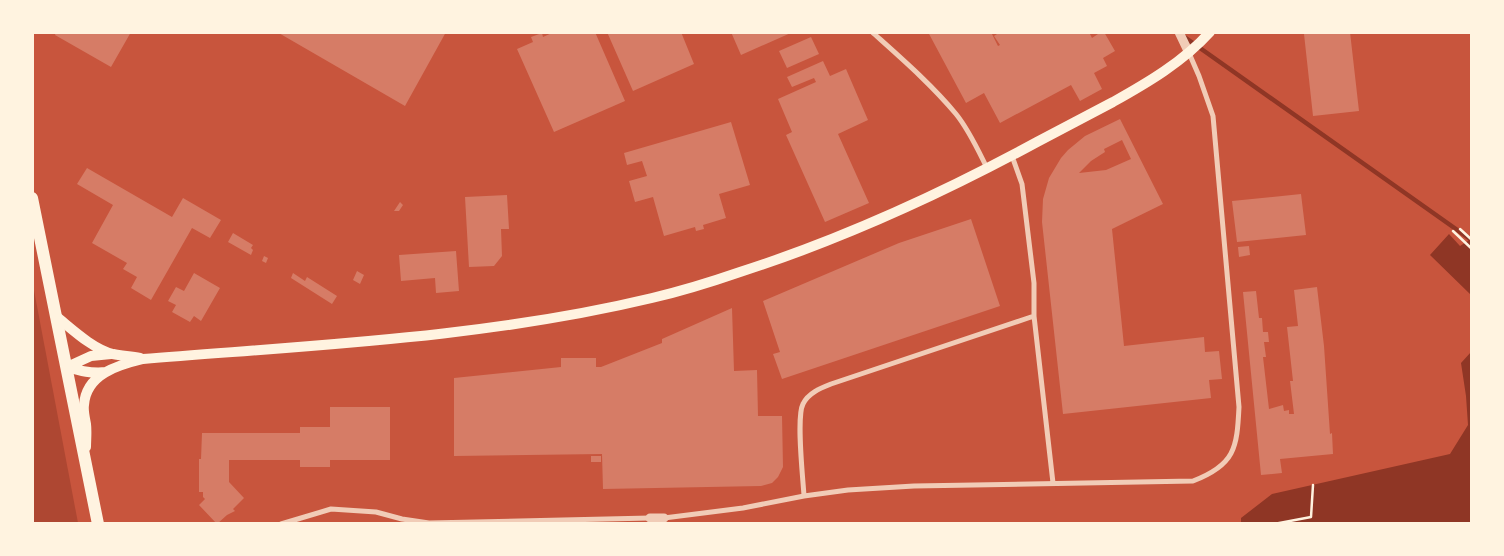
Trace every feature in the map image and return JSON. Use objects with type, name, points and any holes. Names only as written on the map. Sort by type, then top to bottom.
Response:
[{"type":"main road","points":[[86,467],[84,405],[86,394],[89,386],[119,365],[143,359],[474,331],[574,315],[646,300],[713,281],[824,243],[925,200],[1012,156],[1132,91],[1189,53],[1210,32]]},
{"type":"main road","points":[[32,198],[98,524]]},
{"type":"main road","points":[[57,317],[94,345],[112,354]]},
{"type":"main road","points":[[67,367],[91,356],[122,354],[143,359]]},
{"type":"main road","points":[[67,367],[87,372],[107,372]]},
{"type":"street","points":[[872,32],[914,70],[957,115],[969,133],[987,168]]},
{"type":"street","points":[[281,524],[331,509],[376,512],[402,519],[429,523],[664,518],[743,508],[804,496],[848,490],[914,486],[1193,481],[1210,474],[1222,466],[1232,451],[1238,436],[1239,407],[1213,116],[1199,76],[1179,32]]},
{"type":"street","points":[[1012,156],[1022,184],[1034,283],[1034,316],[1053,483]]},
{"type":"street","points":[[804,496],[800,416],[803,403],[808,397],[817,390],[831,384],[1034,316]]},
{"type":"path","points":[[1460,228],[1472,240]]},
{"type":"path","points":[[1453,232],[1472,249]]},
{"type":"path","points":[[1274,524],[1311,517],[1312,485]]},
{"type":"shaded area","points":[[1449,234],[1460,246],[1471,239],[1471,295],[1430,255]]},
{"type":"shaded area","points":[[33,285],[78,523],[33,523]]},
{"type":"shaded area","points":[[1471,352],[1471,523],[1198,524],[1241,523],[1241,518],[1272,494],[1450,454],[1468,425],[1461,363]]},
{"type":"building","points":[[56,32],[131,32],[111,67],[55,35]]},
{"type":"building","points":[[277,32],[446,32],[405,106]]},
{"type":"building","points":[[554,32],[595,32],[625,101],[554,132],[517,49],[533,42],[531,37],[542,33],[543,37]]},
{"type":"building","points":[[607,32],[681,32],[694,64],[633,91]]},
{"type":"building","points":[[731,32],[793,32],[741,55]]},
{"type":"building","points":[[928,32],[991,32],[998,46],[1000,45],[994,36],[1000,32],[1089,32],[1092,38],[1104,32],[1115,51],[1103,58],[1107,66],[1094,73],[1102,89],[1080,101],[1071,85],[1000,123],[984,93],[966,103]]},
{"type":"building","points":[[1350,32],[1359,111],[1313,116],[1304,34]]},
{"type":"building","points":[[811,37],[819,54],[787,68],[779,51]]},
{"type":"building","points":[[823,61],[830,76],[846,69],[868,120],[838,134],[869,203],[825,222],[786,135],[792,132],[778,99],[816,82],[814,78],[792,87],[787,77]]},
{"type":"building","points":[[1120,119],[1163,204],[1112,229],[1124,346],[1204,337],[1205,352],[1219,351],[1222,379],[1209,380],[1211,398],[1063,414],[1042,222],[1043,199],[1049,178],[1061,158],[1085,136]],"holes":[[[1122,140],[1131,159],[1106,170],[1079,173],[1091,161],[1105,152],[1104,149]]]},
{"type":"building","points":[[731,122],[750,185],[719,194],[726,218],[703,225],[704,229],[696,231],[695,227],[664,236],[653,197],[635,202],[629,181],[647,176],[642,161],[627,165],[624,153]]},
{"type":"building","points":[[87,168],[172,217],[183,198],[221,220],[210,238],[192,228],[151,300],[131,288],[137,277],[123,269],[127,263],[92,243],[113,205],[77,184]]},
{"type":"building","points":[[1301,194],[1306,235],[1237,242],[1232,201]]},
{"type":"building","points":[[507,195],[509,229],[501,229],[502,256],[494,266],[469,267],[465,197]]},
{"type":"building","points":[[400,202],[403,205],[399,211],[394,211]]},
{"type":"building","points":[[971,219],[1000,306],[782,379],[773,354],[780,352],[763,301],[899,243]]},
{"type":"building","points":[[233,233],[253,245],[251,255],[228,242]]},
{"type":"building","points":[[1249,246],[1250,255],[1239,257],[1238,247]]},
{"type":"building","points":[[456,251],[459,291],[436,293],[435,278],[401,281],[399,255]]},
{"type":"building","points":[[264,256],[268,258],[266,263],[262,261]]},
{"type":"building","points":[[357,271],[364,275],[360,284],[353,280]]},
{"type":"building","points":[[194,273],[220,288],[201,321],[194,316],[190,322],[172,312],[176,305],[168,301],[176,287],[184,291]]},
{"type":"building","points":[[293,273],[305,281],[307,277],[337,296],[332,304],[291,278]]},
{"type":"building","points":[[1317,287],[1333,454],[1280,459],[1282,473],[1261,475],[1243,292],[1256,291],[1259,318],[1262,318],[1263,332],[1268,332],[1269,342],[1264,342],[1266,357],[1263,357],[1269,409],[1283,405],[1284,411],[1289,410],[1289,414],[1294,414],[1290,381],[1293,381],[1287,327],[1298,326],[1294,290]]},
{"type":"building","points":[[732,308],[734,371],[757,370],[758,416],[782,416],[783,467],[778,477],[772,483],[761,486],[603,489],[602,454],[454,456],[454,378],[561,367],[561,358],[596,358],[596,367],[601,367],[662,343],[662,339]]},
{"type":"building","points":[[330,407],[390,407],[390,460],[330,460],[330,467],[300,467],[300,460],[229,460],[229,482],[244,498],[233,509],[235,511],[217,524],[199,505],[205,499],[203,492],[199,492],[199,459],[201,459],[202,433],[300,433],[300,427],[330,427]]},
{"type":"building","points":[[591,456],[601,456],[601,462],[591,462]]},
{"type":"waterway","points":[[1183,36],[1470,239]]}]
